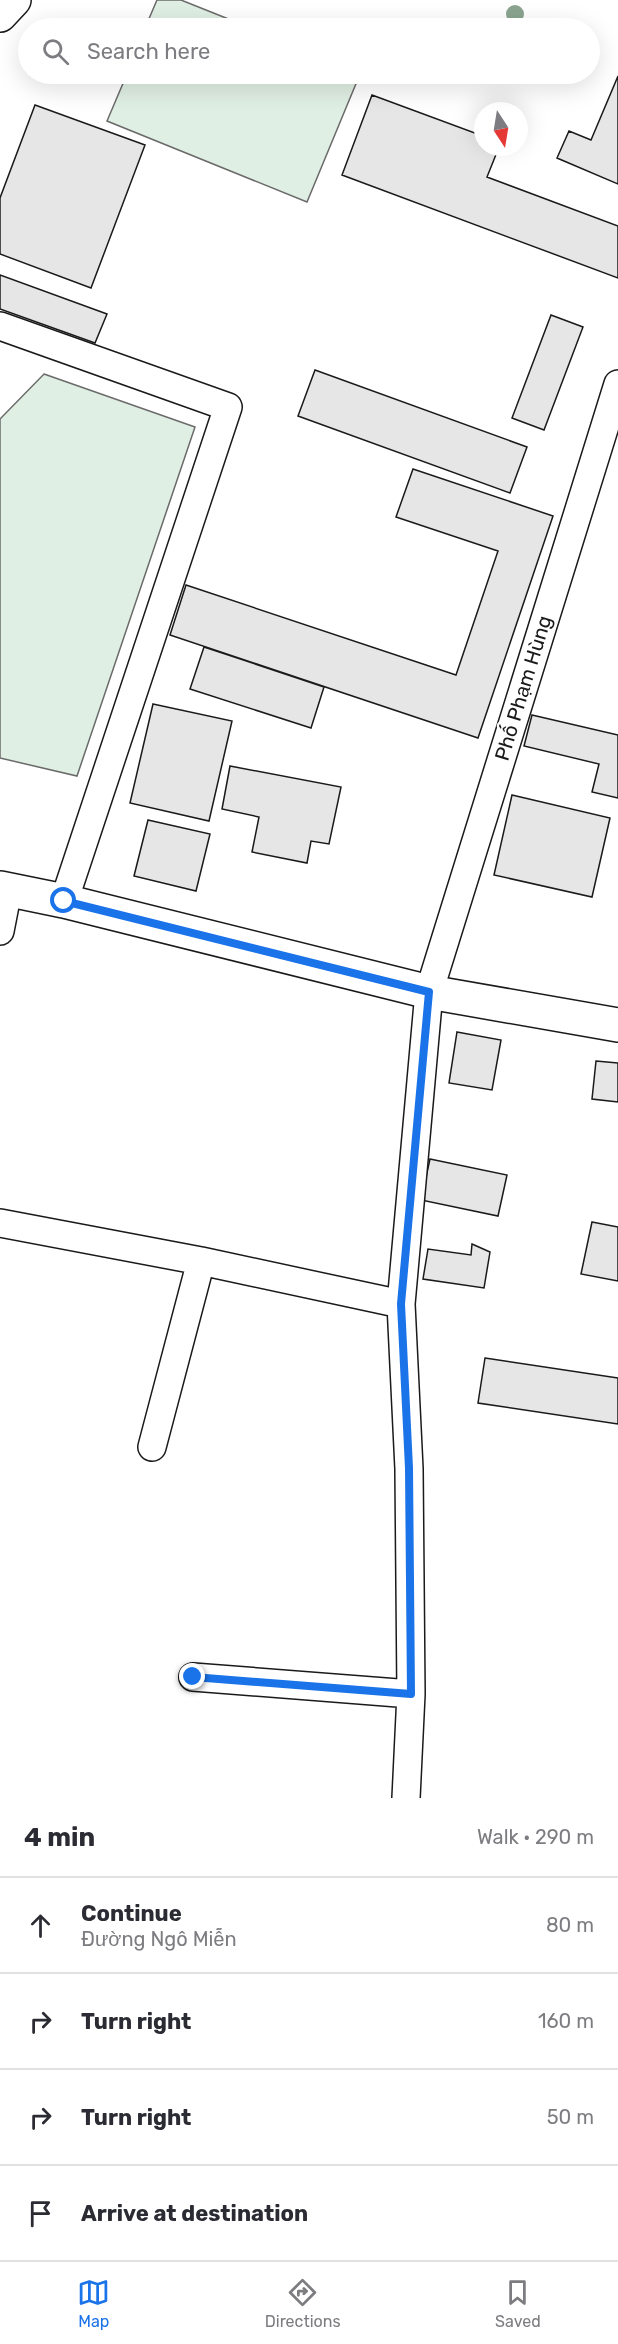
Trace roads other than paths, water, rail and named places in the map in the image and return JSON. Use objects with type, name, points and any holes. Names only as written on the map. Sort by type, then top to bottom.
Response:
[{"type":"main road","points":[[0,15],[15,0]]},
{"type":"main road","points":[[4,889],[64,901],[429,992],[618,1025]]},
{"type":"street","points":[[0,326],[228,407],[64,901]]},
{"type":"street","name":"Phố Phạm Hùng","points":[[406,1798],[411,1694],[409,1468],[401,1304],[429,992],[618,384]]},
{"type":"street","points":[[0,931],[4,889]]},
{"type":"street","points":[[0,1222],[201,1261],[401,1304]]},
{"type":"street","points":[[152,1447],[201,1261]]},
{"type":"street","points":[[193,1677],[411,1694]]}]
